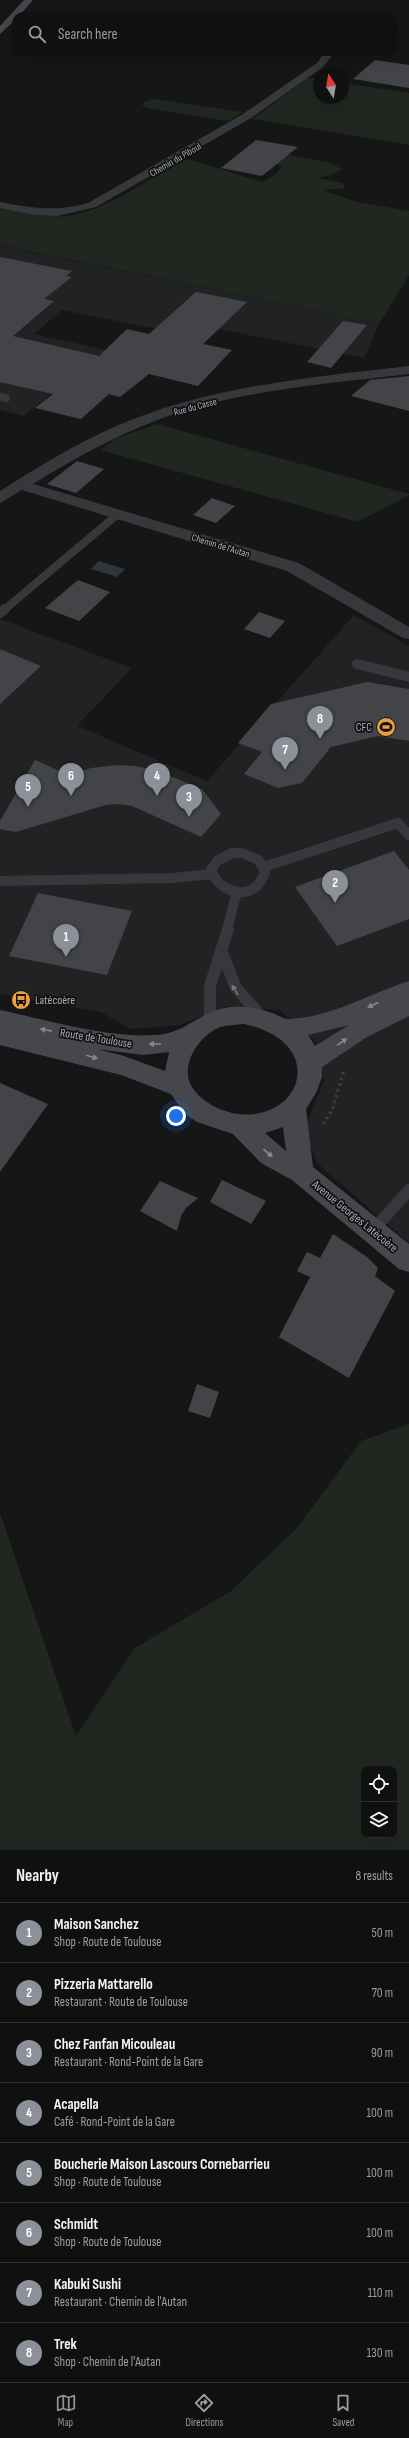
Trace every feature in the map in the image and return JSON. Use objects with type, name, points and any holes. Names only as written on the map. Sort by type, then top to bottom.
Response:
[{"type":"main road","points":[[17,12],[29,0]]},
{"type":"main road","points":[[0,30],[12,18]]},
{"type":"main road","points":[[286,1029],[324,1023],[359,1012],[409,990]]},
{"type":"main road","points":[[309,1064],[359,1030],[409,1005]]},
{"type":"main road","points":[[232,1016],[262,1017],[286,1029],[305,1050],[309,1064],[309,1079],[304,1094],[294,1107],[270,1121],[240,1125],[220,1122],[203,1114],[188,1102],[179,1087],[176,1073],[177,1058],[182,1045],[201,1027],[232,1016]]},
{"type":"main road","name":"Route de Toulouse","points":[[0,1019],[98,1040],[143,1045],[167,1044],[201,1027]]},
{"type":"main road","name":"Route de Toulouse","points":[[0,1035],[124,1066],[179,1087]]},
{"type":"main road","name":"Avenue Georges Latécoère","points":[[294,1107],[294,1129],[300,1148],[301,1172]]},
{"type":"main road","name":"Avenue Georges Latécoère","points":[[240,1125],[270,1155],[301,1172],[374,1229],[409,1260]]},
{"type":"street","name":"Chemin du Piboul","points":[[0,205],[58,214],[76,211],[92,205],[247,116],[320,65],[327,56]]},
{"type":"street","name":"Rue du Casse","points":[[0,498],[74,453],[156,416],[268,389],[409,370]]},
{"type":"street","name":"Chemin de l'Autan","points":[[21,484],[293,567],[409,634]]},
{"type":"lane","points":[[0,613],[118,514]]},
{"type":"lane","points":[[357,664],[409,677]]},
{"type":"lane","points":[[264,867],[398,823],[409,835]]},
{"type":"lane","points":[[232,853],[252,855],[264,867],[263,879],[259,884],[245,891],[237,891],[217,884],[212,874],[216,861],[232,853]]},
{"type":"lane","points":[[0,881],[180,878],[212,874]]},
{"type":"lane","points":[[201,1027],[210,986],[222,952],[237,891]]},
{"type":"lane","points":[[222,952],[232,984],[241,999],[262,1017]]},
{"type":"lane","points":[[374,1229],[409,1190]]},
{"type":"shaded area","points":[[308,78],[313,78],[313,104],[349,104],[349,84],[409,93],[409,145],[253,119]]},
{"type":"shaded area","points":[[154,99],[243,112],[228,121],[145,108],[142,104],[146,101]]},
{"type":"shaded area","points":[[279,149],[289,155],[327,162],[342,169],[333,174],[318,178],[343,183],[345,188],[323,190],[357,202],[409,211],[409,275],[379,324],[0,245],[0,207],[50,216],[67,216],[81,213],[96,208],[128,193],[185,159],[263,182],[276,174],[281,167],[273,162]]},
{"type":"shaded area","points":[[2,246],[379,324],[364,358],[174,320],[163,330],[62,310],[34,334],[106,350],[24,416],[0,410],[0,247]]},
{"type":"shaded area","points":[[157,424],[409,495],[358,522],[101,450],[117,438]]},
{"type":"shaded area","points":[[99,561],[125,569],[117,577],[91,569]]},
{"type":"shaded area","points":[[354,615],[409,646],[409,1243],[318,1164],[304,1130],[324,1081],[315,1041],[280,1010],[226,1006],[180,1025],[130,1029],[101,1012],[0,994],[0,619],[132,668],[77,726],[207,781]]},
{"type":"shaded area","points":[[409,1424],[409,1850],[0,1850],[0,1513],[76,1736],[135,1648],[231,1591],[297,1528],[361,1441]]},
{"type":"building","points":[[375,60],[409,65],[409,88],[353,79]]},
{"type":"building","points":[[256,140],[298,147],[262,176],[221,168]]},
{"type":"building","points":[[0,257],[72,271],[66,276],[72,277],[44,299],[54,301],[13,336],[99,356],[127,329],[149,334],[196,292],[247,302],[203,344],[232,350],[198,386],[149,374],[120,397],[109,394],[81,419],[35,408],[53,394],[0,382]]},
{"type":"building","points":[[343,321],[367,325],[331,368],[307,362]]},
{"type":"building","points":[[409,376],[409,411],[351,396],[370,380]]},
{"type":"building","points":[[77,461],[104,469],[76,493],[47,484]]},
{"type":"building","points":[[212,498],[235,506],[216,523],[193,515]]},
{"type":"building","points":[[78,580],[110,592],[79,621],[45,608]]},
{"type":"building","points":[[259,612],[285,621],[270,638],[244,629]]},
{"type":"building","points":[[0,649],[41,666],[0,704]]},
{"type":"building","points":[[367,682],[409,689],[409,741],[378,736],[331,747],[302,783],[278,788],[244,774],[262,752],[238,743],[271,704]]},
{"type":"building","points":[[35,760],[69,775],[91,768],[116,765],[135,766],[155,770],[202,789],[221,814],[201,837],[132,806],[118,804],[106,805],[16,832],[0,829],[0,821]]},
{"type":"building","points":[[394,851],[409,870],[409,919],[337,946],[295,887]]},
{"type":"building","points":[[38,893],[132,911],[107,975],[9,956]]},
{"type":"building","points":[[0,1083],[48,1104],[0,1172]]},
{"type":"building","points":[[222,1180],[266,1201],[251,1224],[210,1202]]},
{"type":"building","points":[[160,1181],[198,1198],[186,1208],[181,1216],[177,1231],[140,1211]]},
{"type":"building","points":[[333,1234],[367,1257],[378,1268],[375,1276],[395,1291],[349,1378],[279,1337],[310,1277],[297,1271],[307,1252],[320,1258]]},
{"type":"building","points":[[197,1384],[219,1392],[210,1418],[188,1411]]},
{"type":"place","name":"CFC","points":[[386,727]]},
{"type":"place","name":"Trek","points":[[320,739]]},
{"type":"place","name":"Kabuki Sushi","points":[[285,770]]},
{"type":"place","name":"Schmidt","points":[[71,796]]},
{"type":"place","name":"Acapella","points":[[157,796]]},
{"type":"place","name":"Boucherie Maison Lascours Cornebarrieu","points":[[28,807]]},
{"type":"place","name":"Chez Fanfan Micouleau","points":[[189,817]]},
{"type":"place","name":"Pizzeria Mattarello","points":[[335,903]]},
{"type":"place","name":"Maison Sanchez","points":[[66,957]]},
{"type":"place","name":"Latécoère","points":[[21,1000]]}]
